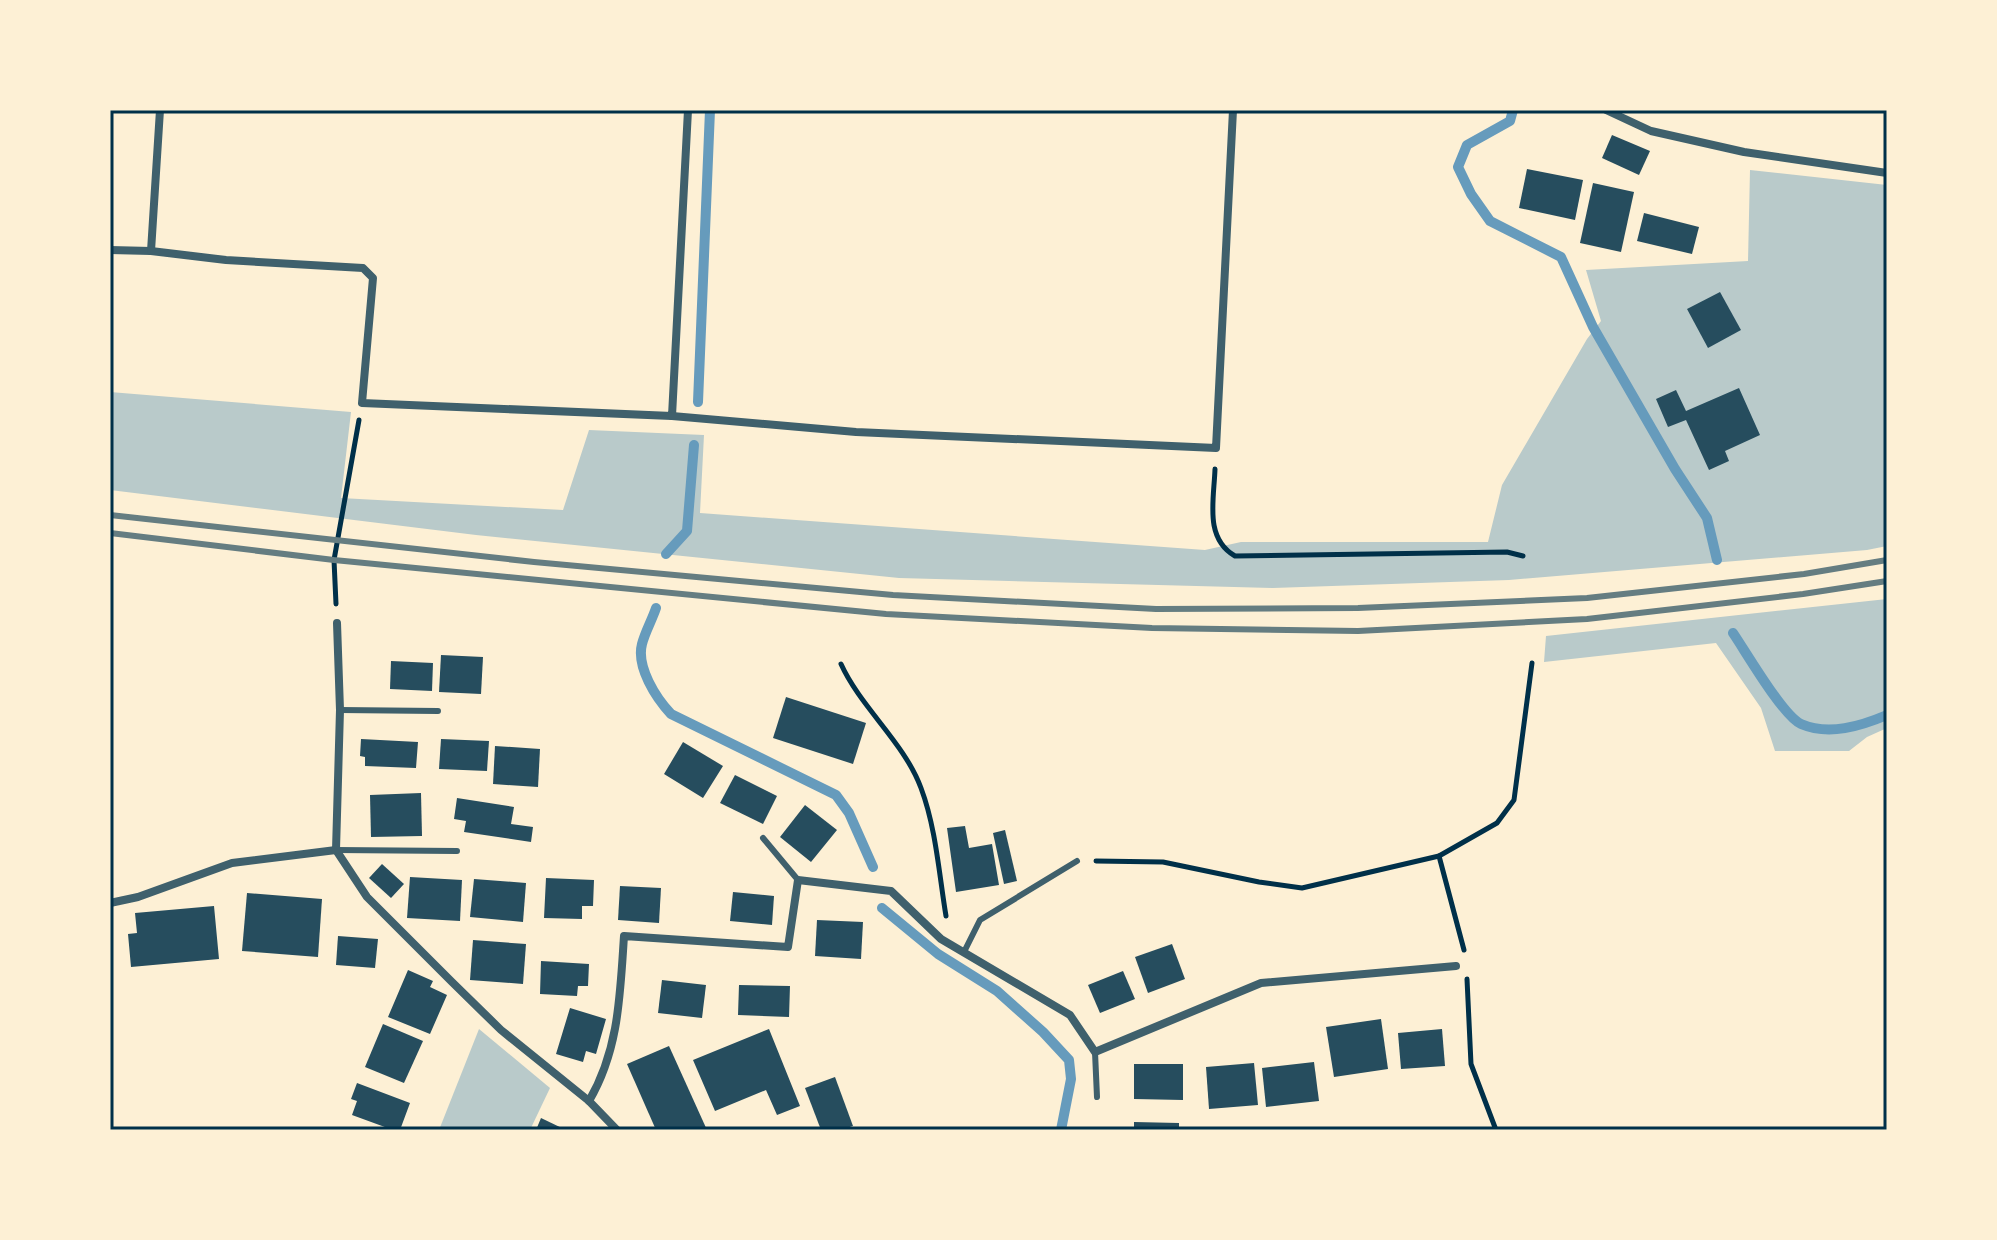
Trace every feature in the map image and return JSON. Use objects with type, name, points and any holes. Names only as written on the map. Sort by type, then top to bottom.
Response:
[{"type":"street","points":[[151,251],[160,110]]},
{"type":"street","points":[[672,416],[688,110]]},
{"type":"street","points":[[110,250],[363,268],[373,278],[362,403],[672,416],[856,432],[1216,448],[1233,110]]},
{"type":"street","points":[[1606,110],[1651,131],[1744,152],[1887,173]]},
{"type":"street","points":[[337,623],[340,710],[336,850],[367,897],[452,982],[501,1030],[589,1101],[617,1130]]},
{"type":"street","points":[[110,903],[138,897],[232,863],[336,850]]},
{"type":"street","points":[[589,1101],[604,1077],[619,1022],[624,936],[788,947],[798,880],[891,891],[941,939],[1070,1015],[1095,1052],[1261,983],[1456,966]]},
{"type":"lane","points":[[340,710],[438,711]]},
{"type":"lane","points":[[763,838],[798,880]]},
{"type":"lane","points":[[336,850],[457,851]]},
{"type":"lane","points":[[964,952],[980,920],[1077,861]]},
{"type":"lane","points":[[1095,1052],[1097,1097]]},
{"type":"path","points":[[337,623],[334,560],[362,403]]},
{"type":"path","points":[[1216,448],[1212,525],[1222,549],[1235,556],[1507,552],[1523,556]]},
{"type":"path","points":[[1077,861],[1163,862],[1302,888],[1439,856],[1497,823],[1514,800],[1532,663]]},
{"type":"path","points":[[841,664],[849,681],[878,718],[921,787],[936,850],[946,918],[941,939]]},
{"type":"path","points":[[1439,856],[1466,957]]},
{"type":"path","points":[[1467,972],[1471,1064],[1496,1130]]},
{"type":"shaded area","points":[[1750,170],[1887,185],[1887,546],[1509,580],[1273,588],[899,578],[476,535],[110,490],[110,392],[351,412],[341,498],[563,510],[589,430],[704,435],[700,513],[1205,550],[1241,542],[1488,542],[1502,485],[1587,339],[1601,321],[1586,270],[1748,261]]},
{"type":"shaded area","points":[[1887,599],[1887,728],[1867,737],[1849,751],[1775,751],[1761,708],[1716,643],[1544,662],[1546,636]]},
{"type":"shaded area","points":[[479,1029],[550,1088],[530,1130],[439,1130]]},
{"type":"building","points":[[1612,135],[1650,151],[1639,175],[1602,158]]},
{"type":"building","points":[[1527,169],[1583,180],[1575,220],[1519,208]]},
{"type":"building","points":[[1593,183],[1634,192],[1621,252],[1580,243]]},
{"type":"building","points":[[1644,213],[1699,227],[1692,254],[1637,241]]},
{"type":"building","points":[[1720,292],[1741,330],[1708,348],[1687,309]]},
{"type":"building","points":[[1739,388],[1760,435],[1725,451],[1729,461],[1709,470],[1686,420],[1668,427],[1656,399],[1676,390],[1686,411]]},
{"type":"building","points":[[441,655],[483,657],[481,694],[439,692]]},
{"type":"building","points":[[391,661],[433,663],[432,691],[390,689]]},
{"type":"building","points":[[786,697],[866,723],[853,764],[773,738]]},
{"type":"building","points":[[361,739],[418,742],[416,768],[365,766],[365,757],[360,756]]},
{"type":"building","points":[[441,739],[489,741],[487,771],[439,769]]},
{"type":"building","points":[[683,742],[723,766],[703,798],[664,774]]},
{"type":"building","points":[[495,746],[540,749],[538,787],[493,784]]},
{"type":"building","points":[[735,775],[777,796],[763,824],[720,803]]},
{"type":"building","points":[[421,793],[422,836],[371,837],[370,795]]},
{"type":"building","points":[[457,798],[514,807],[511,824],[533,827],[531,842],[464,832],[466,821],[454,819]]},
{"type":"building","points":[[805,805],[837,830],[811,862],[780,837]]},
{"type":"building","points":[[965,826],[969,848],[992,844],[999,885],[956,892],[947,828]]},
{"type":"building","points":[[1005,830],[1017,881],[1004,884],[993,833]]},
{"type":"building","points":[[382,864],[404,884],[391,898],[369,878]]},
{"type":"building","points":[[410,877],[462,880],[460,921],[407,918]]},
{"type":"building","points":[[546,878],[594,880],[593,906],[582,906],[582,919],[544,918]]},
{"type":"building","points":[[474,879],[526,883],[523,922],[470,917]]},
{"type":"building","points":[[620,886],[661,888],[659,923],[618,920]]},
{"type":"building","points":[[733,892],[774,896],[772,925],[730,921]]},
{"type":"building","points":[[247,893],[322,899],[318,957],[242,951]]},
{"type":"building","points":[[214,906],[219,959],[131,967],[128,934],[137,933],[135,913]]},
{"type":"building","points":[[817,920],[863,922],[861,959],[815,956]]},
{"type":"building","points":[[338,936],[378,939],[375,968],[336,965]]},
{"type":"building","points":[[473,940],[526,944],[523,984],[470,980]]},
{"type":"building","points":[[1172,944],[1185,979],[1148,993],[1135,957]]},
{"type":"building","points":[[541,961],[589,964],[588,986],[578,986],[577,996],[540,994]]},
{"type":"building","points":[[408,970],[433,981],[430,987],[447,995],[430,1034],[388,1017]]},
{"type":"building","points":[[1123,971],[1135,999],[1100,1013],[1088,985]]},
{"type":"building","points":[[662,980],[706,985],[702,1018],[658,1013]]},
{"type":"building","points":[[739,985],[790,986],[789,1017],[738,1015]]},
{"type":"building","points":[[570,1008],[606,1019],[596,1054],[586,1051],[583,1062],[556,1054]]},
{"type":"building","points":[[1381,1019],[1388,1069],[1334,1077],[1326,1027]]},
{"type":"building","points":[[383,1024],[423,1041],[404,1083],[365,1067]]},
{"type":"building","points":[[769,1029],[800,1106],[777,1115],[766,1090],[715,1111],[693,1060]]},
{"type":"building","points":[[1442,1029],[1445,1066],[1401,1069],[1398,1033]]},
{"type":"building","points":[[669,1046],[707,1130],[656,1130],[627,1064]]},
{"type":"building","points":[[1314,1062],[1319,1101],[1266,1107],[1262,1068]]},
{"type":"building","points":[[1254,1063],[1258,1105],[1209,1109],[1206,1067]]},
{"type":"building","points":[[1134,1064],[1183,1064],[1183,1100],[1134,1099]]},
{"type":"building","points":[[835,1077],[853,1126],[821,1130],[805,1088]]},
{"type":"building","points":[[357,1083],[410,1103],[400,1130],[352,1115],[357,1101],[351,1099]]},
{"type":"building","points":[[541,1118],[566,1130],[536,1130]]},
{"type":"building","points":[[1134,1122],[1179,1123],[1179,1130],[1134,1130]]},
{"type":"waterway","points":[[698,402],[710,110]]},
{"type":"waterway","points":[[1513,110],[1510,121],[1467,145],[1458,167],[1471,194],[1490,221],[1561,257],[1593,327],[1707,518],[1717,560]]},
{"type":"waterway","points":[[666,554],[687,531],[694,445]]},
{"type":"waterway","points":[[656,608],[641,653],[649,682],[665,707],[671,714],[836,795],[849,813],[873,867]]},
{"type":"waterway","points":[[1733,633],[1775,697],[1801,724],[1834,729],[1856,726],[1887,715]]},
{"type":"waterway","points":[[882,908],[938,954],[997,991],[1069,1060],[1071,1079],[1061,1130]]},
{"type":"railway","points":[[110,515],[534,562],[893,595],[1156,609],[1358,608],[1587,598],[1804,574],[1887,560]]},
{"type":"railway","points":[[110,533],[334,560],[886,614],[1152,628],[1358,631],[1587,619],[1887,581]]}]
